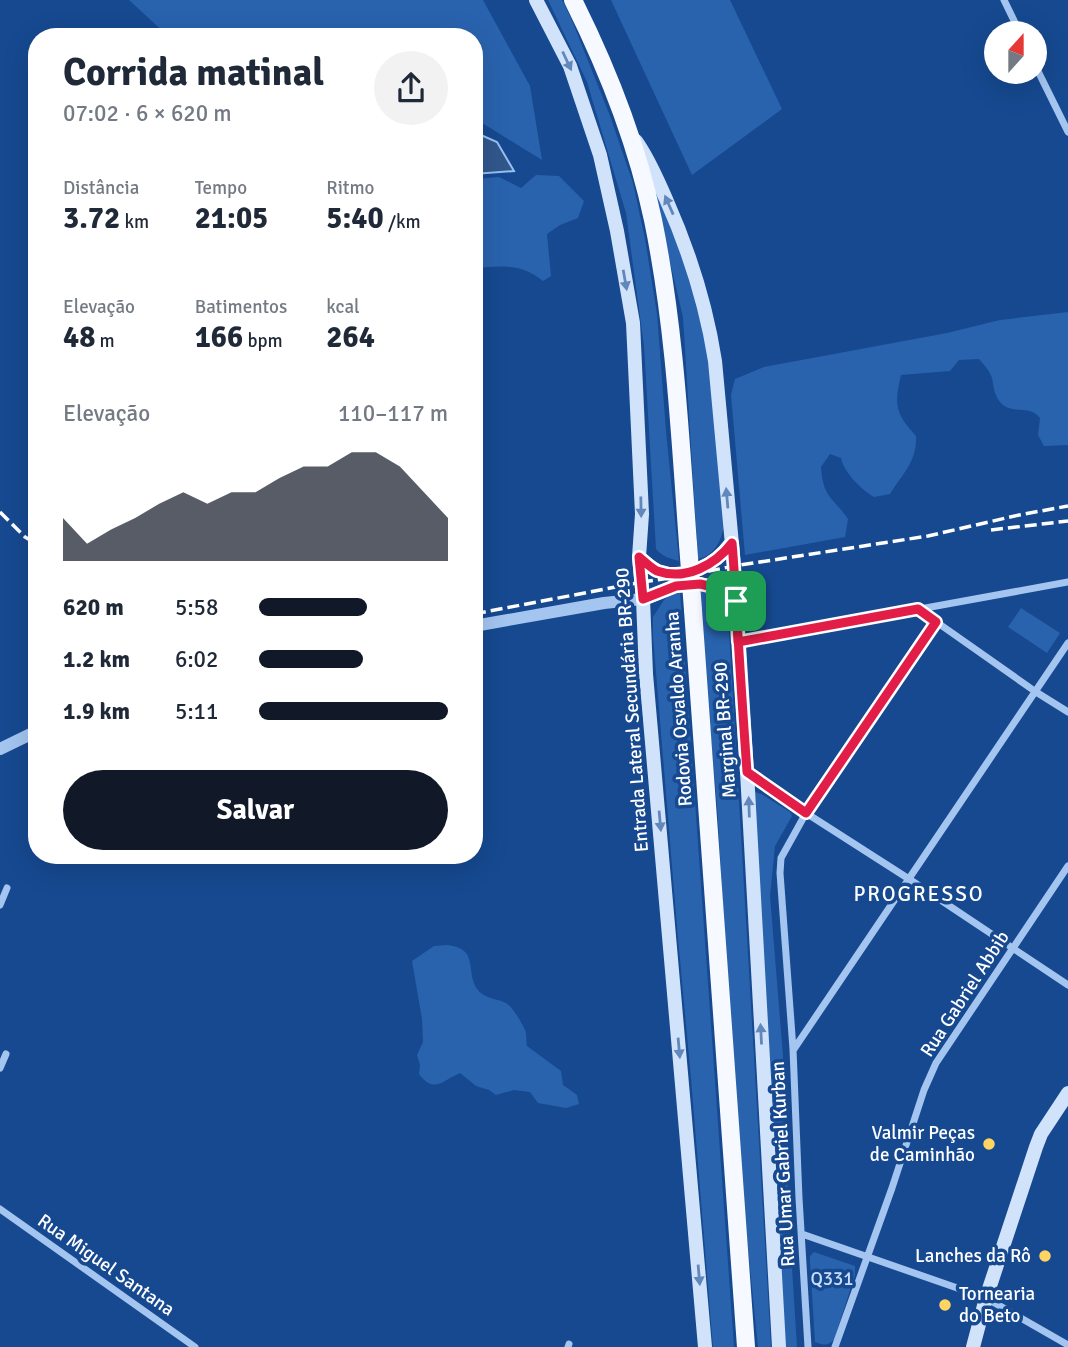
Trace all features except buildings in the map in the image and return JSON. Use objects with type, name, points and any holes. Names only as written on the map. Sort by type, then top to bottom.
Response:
[{"type":"highway","name":"Rodovia Osvaldo Aranha","points":[[573,0],[592,38],[639,164],[662,272],[673,347],[746,1347]]},
{"type":"main road","name":"Entrada Lateral Secundária BR-290","points":[[536,0],[570,66],[600,155],[633,323],[642,514],[639,557],[646,674],[705,1347]]},
{"type":"main road","name":"Marginal BR-290","points":[[628,130],[647,158],[692,260],[715,361],[736,601],[779,1347]]},
{"type":"main road","points":[[639,557],[656,570],[674,574],[701,569],[717,559],[732,543]]},
{"type":"main road","points":[[643,599],[676,586],[700,584],[722,589],[736,601]]},
{"type":"main road","points":[[973,1347],[986,1298],[1036,1147],[1041,1134],[1068,1093]]},
{"type":"street","points":[[1004,0],[1014,21]]},
{"type":"street","points":[[1044,84],[1068,132]]},
{"type":"street","points":[[738,642],[1068,582]]},
{"type":"street","points":[[483,624],[604,603],[643,599]]},
{"type":"street","points":[[918,609],[1035,692],[1068,712]]},
{"type":"street","points":[[793,1049],[781,858],[806,813],[936,622]]},
{"type":"street","name":"Rua Umar Gabriel Kurban","points":[[808,1347],[793,1049],[1068,643]]},
{"type":"street","points":[[0,749],[28,735]]},
{"type":"street","points":[[747,772],[1068,985]]},
{"type":"street","name":"Rua Gabriel Abbib","points":[[835,1347],[924,1090],[936,1063],[1068,866]]},
{"type":"street","points":[[0,905],[7,888]]},
{"type":"street","points":[[0,1068],[6,1054]]},
{"type":"street","name":"Rua Miguel Santana","points":[[0,1209],[195,1347]]},
{"type":"street","points":[[802,1234],[986,1298],[1068,1345]]},
{"type":"green space","points":[[129,0],[483,0],[530,86],[542,160],[483,124],[483,28],[159,28]]},
{"type":"green space","points":[[548,0],[562,0],[571,18],[633,183],[657,314],[679,561],[664,556],[656,549],[644,346],[626,213],[587,82]]},
{"type":"green space","points":[[611,0],[730,0],[782,109],[692,175]]},
{"type":"green space","points":[[536,175],[559,176],[584,201],[578,218],[547,234],[551,276],[543,281],[519,268],[483,267],[483,178],[499,177],[521,188]]},
{"type":"green space","points":[[658,189],[684,254],[711,361],[725,522],[714,550],[698,559],[683,317],[656,202]]},
{"type":"green space","points":[[1068,312],[1068,445],[1044,446],[1038,435],[1040,418],[1032,412],[1003,405],[996,396],[990,373],[979,359],[959,360],[950,371],[901,375],[897,394],[898,408],[900,415],[916,436],[916,445],[908,467],[890,494],[874,497],[854,480],[841,458],[830,454],[821,467],[822,477],[829,496],[848,519],[845,537],[745,555],[731,395],[735,379],[764,367],[947,333],[1000,320]]},
{"type":"green space","points":[[707,591],[720,599],[728,614],[771,1347],[758,1347],[737,1139],[717,805],[696,592]]},
{"type":"green space","points":[[672,592],[680,592],[734,1347],[713,1347],[653,636],[653,617]]},
{"type":"green space","points":[[1021,608],[1060,633],[1047,653],[1008,627]]},
{"type":"green space","points":[[752,791],[790,812],[792,816],[775,846],[770,896],[783,1056],[797,1347],[783,1347]]},
{"type":"green space","points":[[434,946],[458,948],[469,957],[473,979],[481,993],[512,1008],[525,1030],[527,1046],[561,1071],[563,1085],[577,1095],[579,1104],[566,1108],[538,1103],[530,1092],[514,1090],[496,1095],[476,1086],[460,1073],[434,1085],[419,1074],[417,1055],[423,1042],[422,1019],[412,961]]},
{"type":"green space","name":"Q331","points":[[814,1252],[855,1266],[855,1275],[834,1340],[825,1344],[815,1342],[810,1262],[810,1256]]},
{"type":"shaded area","points":[[483,136],[497,142],[514,171],[483,173]]},
{"type":"railway","points":[[483,612],[734,566],[928,536],[1068,506]]},
{"type":"railway","points":[[0,512],[28,539]]},
{"type":"railway","points":[[991,530],[1068,521]]},
{"type":"place","name":"Valmir Peças de Caminhão","points":[[989,1144]]},
{"type":"place","name":"Lanches da Rô","points":[[1045,1256]]},
{"type":"place","name":"Tornearia do Beto","points":[[945,1305]]},
{"type":"district","name":"PROGRESSO","points":[[919,894]]},
{"type":"route","points":[[736,601],[722,589],[700,584],[676,586],[643,599],[639,557],[656,570],[674,574],[701,569],[717,559],[732,543],[734,566],[736,601],[738,642],[918,609],[936,622],[806,813],[747,772],[738,642],[736,601]]}]
